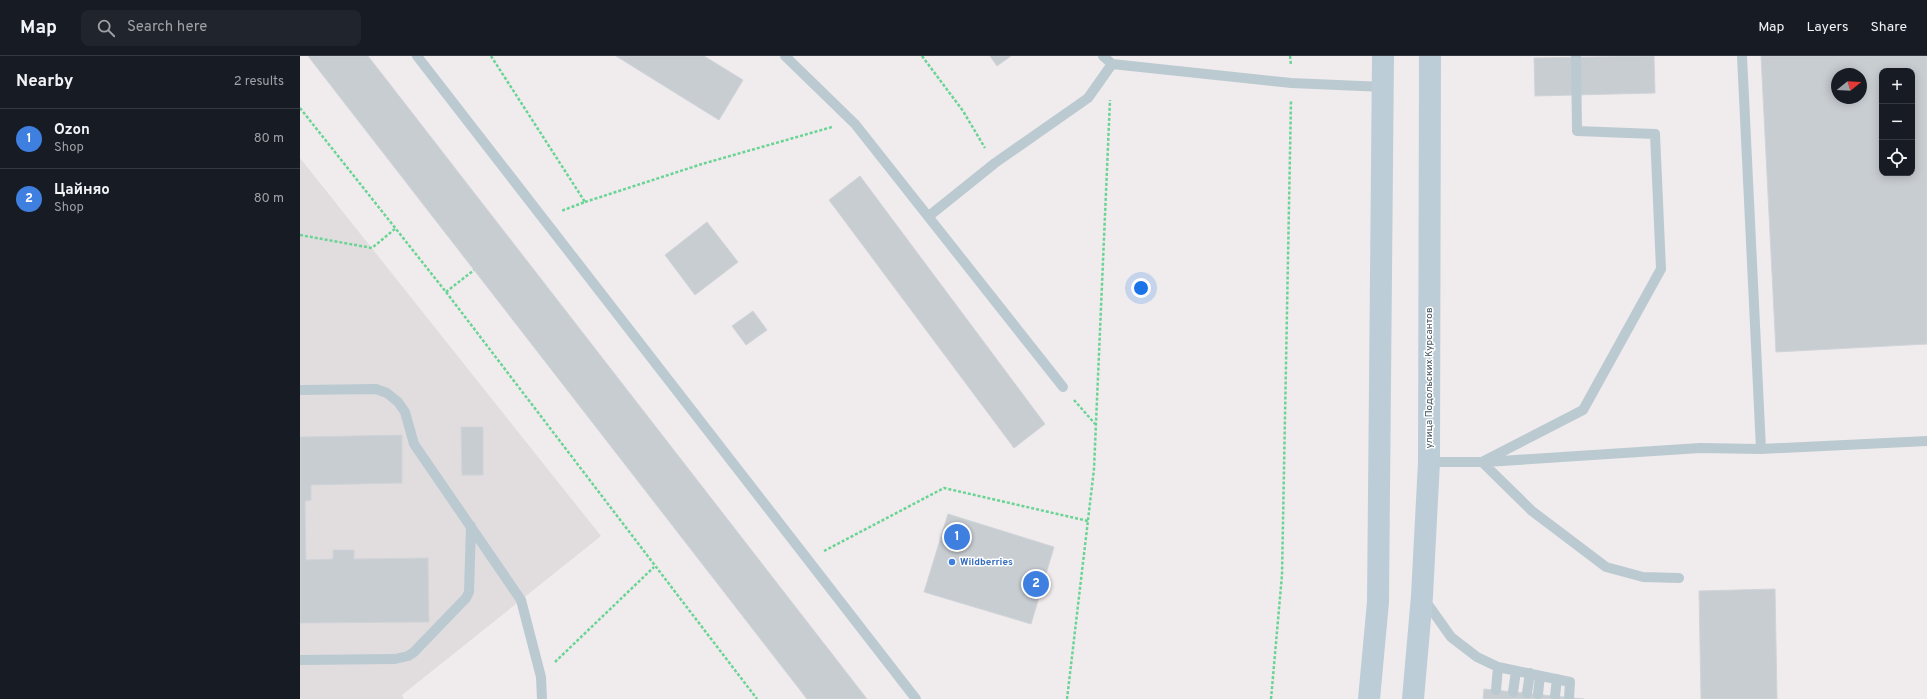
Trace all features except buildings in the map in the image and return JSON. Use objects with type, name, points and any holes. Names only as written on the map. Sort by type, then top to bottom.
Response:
[{"type":"main road","points":[[1369,699],[1378,602],[1384,87],[1383,56]]},
{"type":"main road","name":"улица Подольских Курсантов","points":[[1413,699],[1422,596],[1429,462],[1430,56]]},
{"type":"lane","points":[[417,56],[916,699]]},
{"type":"lane","points":[[785,56],[855,124],[1063,388]]},
{"type":"lane","points":[[1103,56],[1112,64],[1291,83],[1384,87]]},
{"type":"lane","points":[[1482,462],[1583,410],[1661,269],[1655,134],[1577,131],[1576,56]]},
{"type":"lane","points":[[1742,56],[1761,450]]},
{"type":"lane","points":[[929,216],[995,163],[1088,98],[1112,64]]},
{"type":"lane","points":[[300,390],[376,389],[387,393],[398,402],[405,412],[414,444],[521,600],[541,677],[542,699]]},
{"type":"lane","points":[[1429,462],[1482,462],[1700,448],[1761,450],[1927,441]]},
{"type":"lane","points":[[1482,462],[1532,511],[1606,567],[1643,577],[1679,578]]},
{"type":"lane","points":[[300,660],[395,659],[408,656],[414,652],[466,598],[469,592],[471,526]]},
{"type":"lane","points":[[1422,596],[1451,637],[1477,657],[1498,667],[1570,682],[1569,698]]},
{"type":"lane","points":[[1496,690],[1498,667]]},
{"type":"lane","points":[[1513,692],[1516,671]]},
{"type":"lane","points":[[1527,693],[1535,675]]},
{"type":"lane","points":[[1535,675],[1538,694]]},
{"type":"lane","points":[[1555,696],[1557,679]]},
{"type":"path","points":[[491,56],[586,202]]},
{"type":"path","points":[[922,56],[963,111],[995,163]]},
{"type":"path","points":[[1271,699],[1282,575],[1291,83],[1290,56]]},
{"type":"path","points":[[1067,699],[1094,469],[1112,64]]},
{"type":"path","points":[[300,108],[446,292],[654,567],[757,699]]},
{"type":"path","points":[[542,218],[702,164],[837,126],[855,124]]},
{"type":"path","points":[[300,235],[372,248],[396,228]]},
{"type":"path","points":[[446,292],[474,270]]},
{"type":"path","points":[[1063,388],[1096,425]]},
{"type":"path","points":[[808,560],[944,488],[1088,521]]},
{"type":"path","points":[[541,677],[654,567]]},
{"type":"shaded area","points":[[300,158],[601,536],[402,695],[404,699],[300,699]]},
{"type":"place","name":"Ozon","points":[[957,537]]},
{"type":"place","name":"Wildberries","points":[[952,562]]},
{"type":"place","name":"Цайняо","points":[[1036,584]]}]
